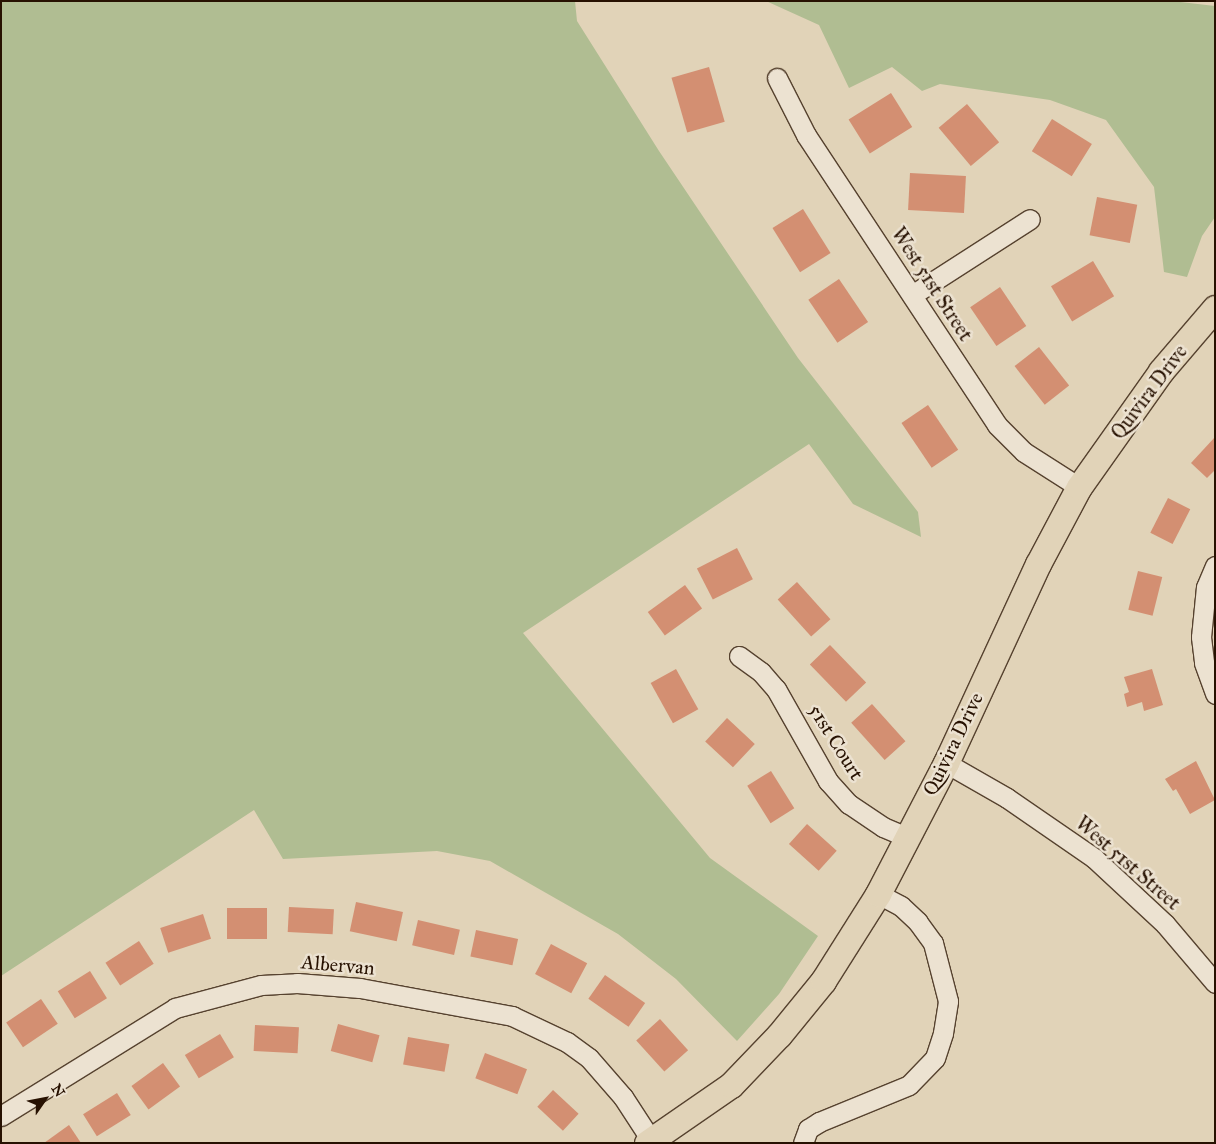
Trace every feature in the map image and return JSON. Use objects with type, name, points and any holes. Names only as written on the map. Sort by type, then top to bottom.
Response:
[{"type":"main road","name":"Quivira Drive","points":[[649,1141],[731,1085],[779,1035],[823,980],[878,894],[946,763],[1038,564],[1079,487],[1161,371],[1215,308]]},
{"type":"street","name":"West 51st Street","points":[[777,78],[806,135],[997,425],[1024,452],[1079,487]]},
{"type":"street","points":[[912,295],[1030,219]]},
{"type":"street","points":[[1215,566],[1206,587],[1201,637],[1204,663],[1215,694]]},
{"type":"street","name":"51st Court","points":[[739,656],[761,672],[776,689],[828,781],[849,804],[883,827],[906,837]]},
{"type":"street","name":"West 51st Street","points":[[946,763],[1023,808],[1094,858],[1165,924],[1215,983]]},
{"type":"street","points":[[803,1143],[808,1129],[819,1122],[909,1086],[935,1058],[943,1033],[948,1001],[933,944],[918,922],[901,906],[878,894]]},
{"type":"street","name":"Albervan","points":[[1,1116],[175,1008],[261,985],[297,984],[360,988],[512,1016],[568,1042],[589,1058],[623,1097],[649,1141]]},
{"type":"green space","points":[[1,1],[575,1],[577,21],[659,151],[798,358],[918,512],[921,537],[853,504],[809,444],[523,633],[710,858],[818,936],[779,994],[737,1041],[676,979],[618,934],[490,861],[437,851],[283,859],[254,810],[1,976]]},
{"type":"green space","points":[[766,1],[1172,1],[1215,6],[1215,217],[1202,236],[1187,277],[1164,272],[1154,187],[1106,120],[1050,100],[940,84],[922,91],[892,67],[849,88],[819,25]]},
{"type":"building","points":[[709,67],[725,122],[687,133],[672,78]]},
{"type":"building","points":[[891,93],[912,127],[870,153],[849,119]]},
{"type":"building","points":[[967,104],[999,142],[971,166],[939,128]]},
{"type":"building","points":[[1052,119],[1092,144],[1072,176],[1032,151]]},
{"type":"building","points":[[910,173],[966,176],[964,213],[908,210]]},
{"type":"building","points":[[1097,197],[1137,205],[1130,243],[1090,235]]},
{"type":"building","points":[[803,209],[831,253],[800,272],[772,228]]},
{"type":"building","points":[[1093,261],[1114,296],[1072,321],[1051,286]]},
{"type":"building","points":[[839,279],[868,322],[837,343],[808,300]]},
{"type":"building","points":[[1000,287],[1026,326],[996,346],[970,307]]},
{"type":"building","points":[[1039,347],[1069,386],[1045,405],[1015,366]]},
{"type":"building","points":[[928,405],[958,450],[932,468],[901,423]]},
{"type":"building","points":[[1215,437],[1215,470],[1207,478],[1191,463]]},
{"type":"building","points":[[1168,498],[1190,509],[1173,544],[1150,533]]},
{"type":"building","points":[[737,548],[753,579],[713,600],[697,568]]},
{"type":"building","points":[[1138,571],[1162,577],[1153,616],[1128,610]]},
{"type":"building","points":[[797,582],[830,619],[811,637],[778,599]]},
{"type":"building","points":[[685,585],[702,608],[665,635],[648,612]]},
{"type":"building","points":[[830,645],[866,682],[846,702],[810,664]]},
{"type":"building","points":[[676,669],[698,709],[673,723],[651,683]]},
{"type":"building","points":[[1152,669],[1163,705],[1144,711],[1142,702],[1127,707],[1124,694],[1129,692],[1124,677]]},
{"type":"building","points":[[872,704],[905,741],[885,760],[851,723]]},
{"type":"building","points":[[727,718],[755,744],[733,767],[705,741]]},
{"type":"building","points":[[1196,761],[1215,800],[1190,814],[1176,789],[1173,791],[1165,779]]},
{"type":"building","points":[[771,771],[794,808],[771,823],[747,786]]},
{"type":"building","points":[[807,824],[837,851],[819,871],[789,844]]},
{"type":"building","points":[[356,902],[403,912],[397,941],[350,931]]},
{"type":"building","points":[[289,907],[334,909],[333,934],[288,932]]},
{"type":"building","points":[[227,908],[267,908],[267,939],[227,939]]},
{"type":"building","points":[[203,914],[211,939],[168,953],[160,928]]},
{"type":"building","points":[[418,920],[460,930],[454,955],[412,945]]},
{"type":"building","points":[[476,930],[518,939],[512,965],[470,956]]},
{"type":"building","points":[[139,941],[154,964],[120,985],[105,963]]},
{"type":"building","points":[[551,944],[587,963],[571,993],[535,974]]},
{"type":"building","points":[[90,971],[107,998],[75,1018],[58,991]]},
{"type":"building","points":[[605,975],[645,1003],[629,1027],[588,999]]},
{"type":"building","points":[[41,999],[58,1024],[23,1047],[6,1022]]},
{"type":"building","points":[[660,1019],[688,1050],[664,1072],[636,1040]]},
{"type":"building","points":[[338,1024],[380,1035],[372,1062],[331,1051]]},
{"type":"building","points":[[255,1025],[299,1027],[298,1053],[254,1051]]},
{"type":"building","points":[[220,1034],[234,1057],[199,1078],[185,1055]]},
{"type":"building","points":[[408,1037],[449,1044],[444,1072],[403,1065]]},
{"type":"building","points":[[485,1053],[527,1069],[517,1094],[475,1078]]},
{"type":"building","points":[[163,1063],[180,1086],[148,1109],[131,1086]]},
{"type":"building","points":[[553,1090],[579,1114],[563,1131],[537,1107]]},
{"type":"building","points":[[117,1093],[131,1115],[97,1136],[83,1114]]},
{"type":"building","points":[[69,1125],[81,1143],[44,1143]]}]
